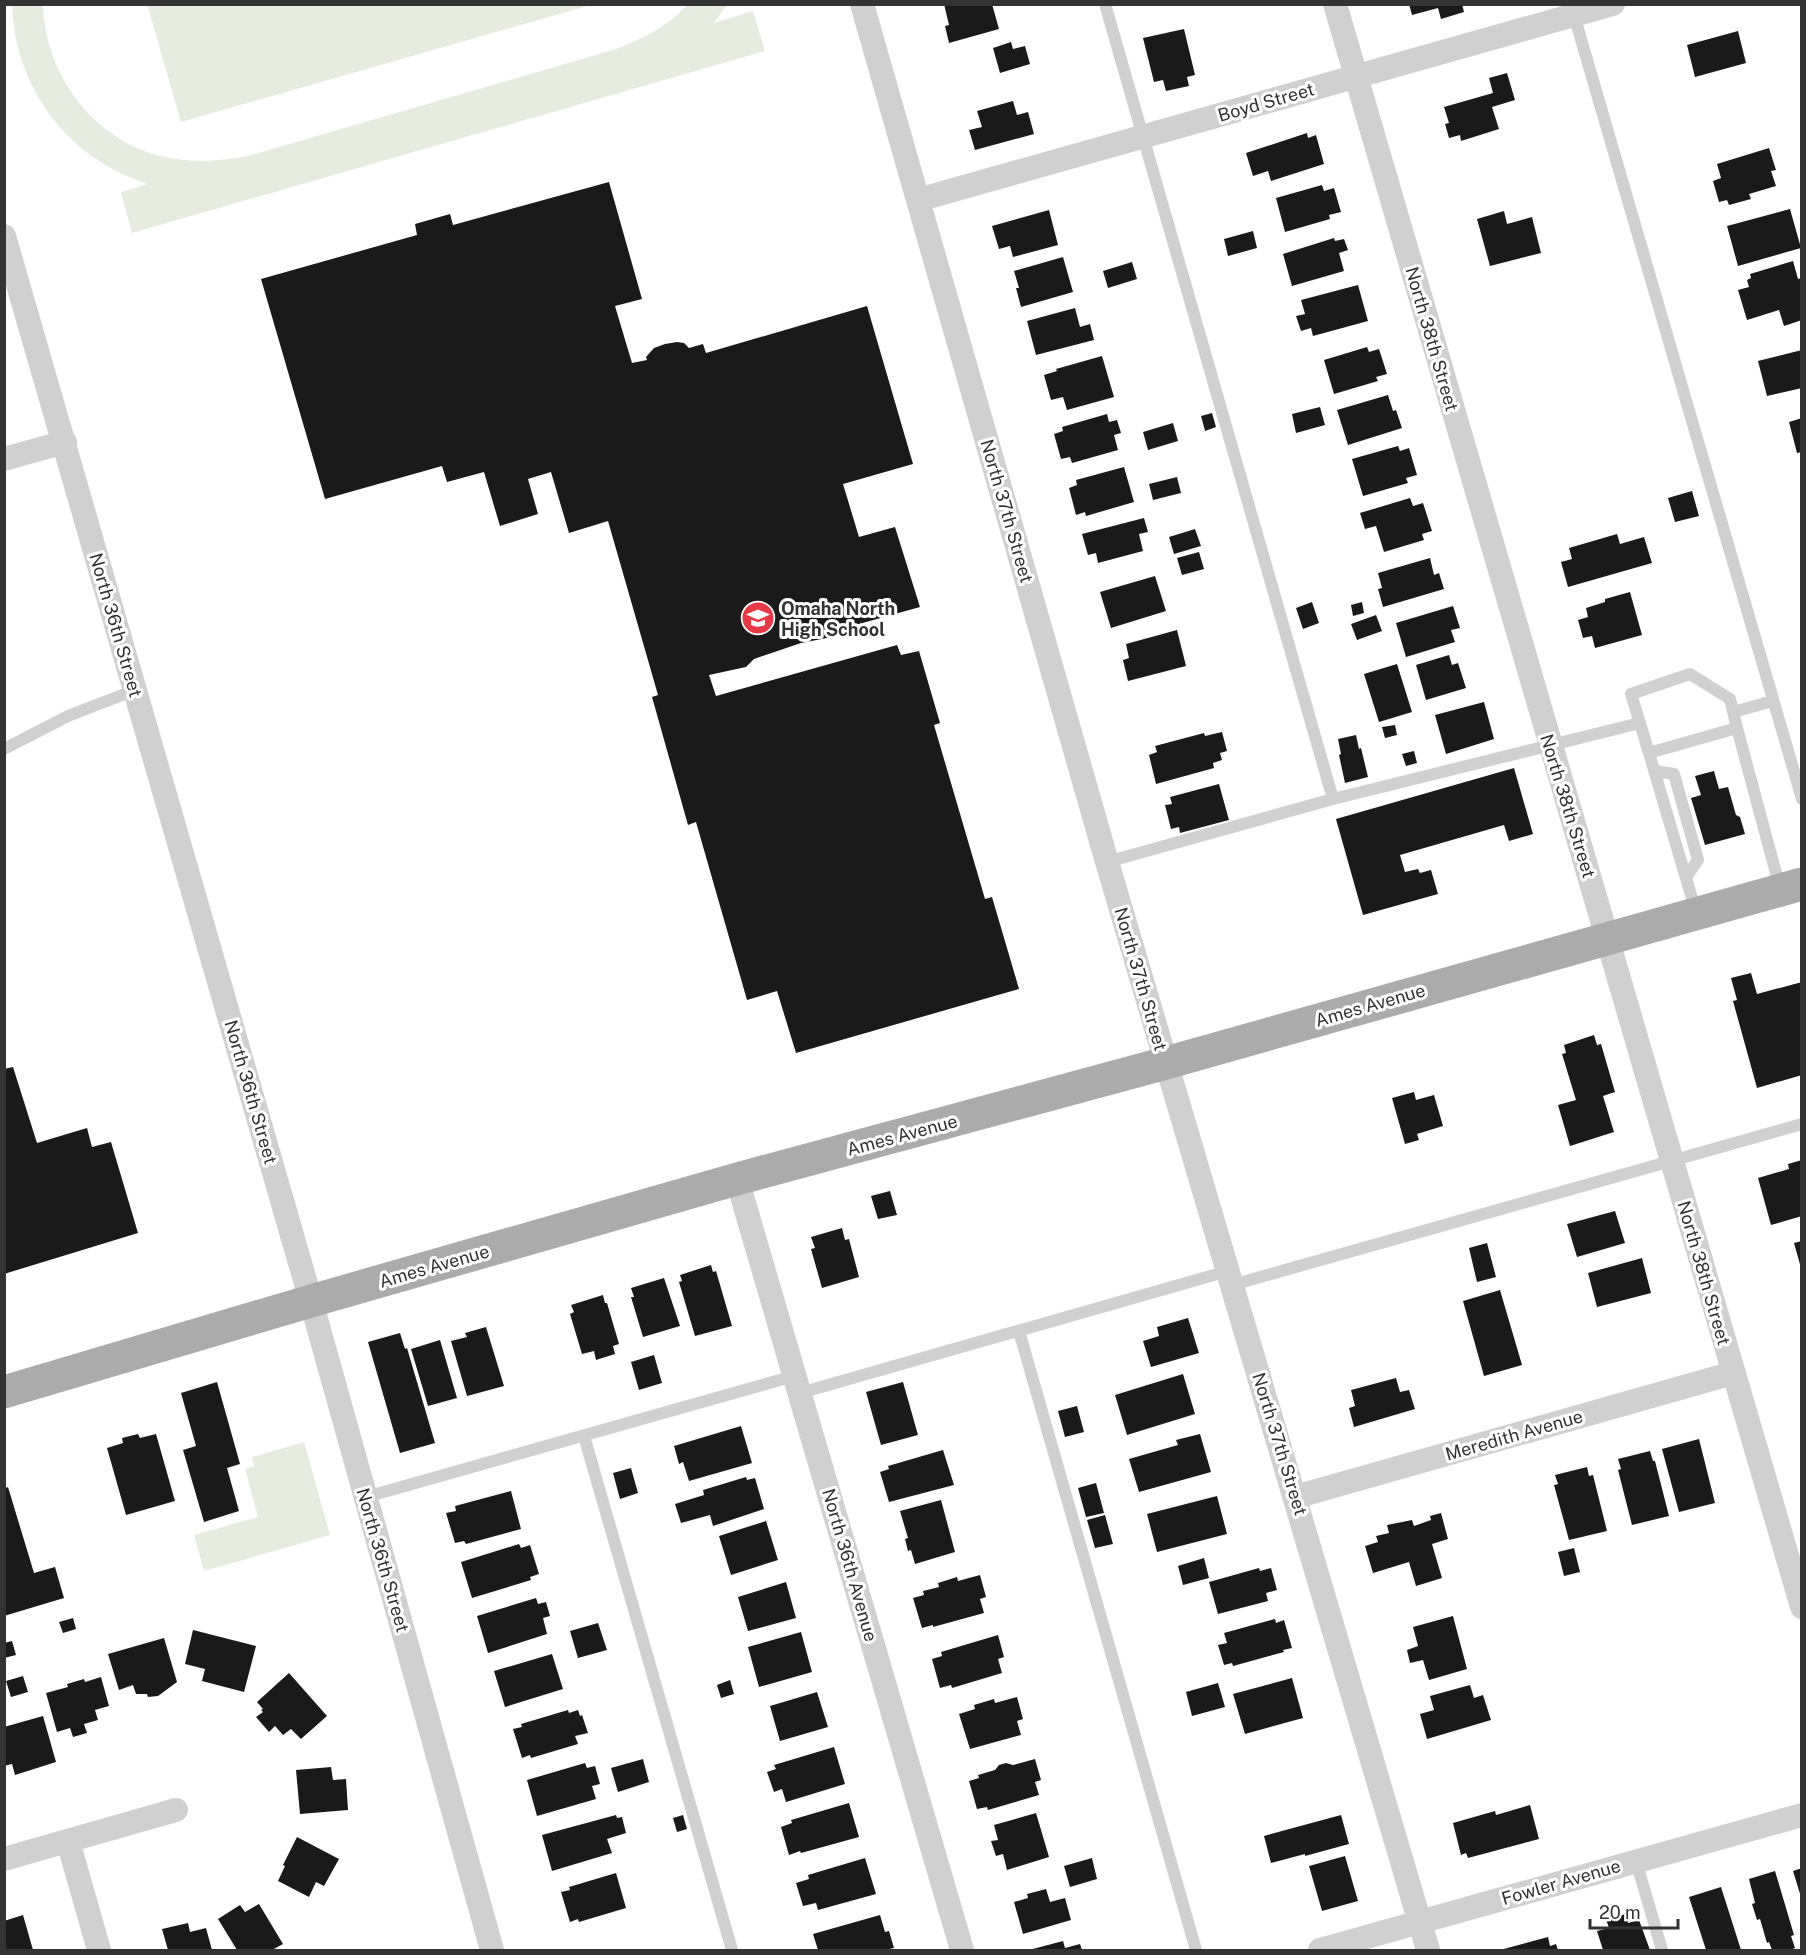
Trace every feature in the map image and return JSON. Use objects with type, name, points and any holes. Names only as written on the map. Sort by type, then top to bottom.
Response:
[{"type":"main road","name":"Ames Avenue","points":[[4,1392],[737,1179],[1166,1063],[1791,887]]},
{"type":"street","name":"North 37th Street","points":[[862,4],[1107,862],[1428,1950]]},
{"type":"street","name":"North 38th Street","points":[[1335,4],[1802,1607]]},
{"type":"street","name":"Boyd Street","points":[[918,200],[1613,4]]},
{"type":"street","name":"North 36th Street","points":[[4,236],[311,1301],[492,1950]]},
{"type":"street","points":[[4,459],[65,442]]},
{"type":"street","name":"North 36th Avenue","points":[[737,1179],[962,1950]]},
{"type":"street","name":"Meredith Avenue","points":[[1295,1497],[1733,1373]]},
{"type":"street","points":[[4,1859],[176,1810]]},
{"type":"street","name":"Fowler Avenue","points":[[1320,1950],[1802,1815]]},
{"type":"street","points":[[68,1841],[99,1950]]},
{"type":"lane","points":[[1105,4],[1333,799]]},
{"type":"lane","points":[[1574,15],[1802,799]]},
{"type":"lane","points":[[1696,912],[1631,694],[1690,675],[1730,699],[1737,728],[1791,887]]},
{"type":"lane","points":[[4,749],[68,716],[135,690]]},
{"type":"lane","points":[[1733,712],[1773,701]]},
{"type":"lane","points":[[1107,862],[1333,799],[1640,723]]},
{"type":"lane","points":[[1649,753],[1737,728]]},
{"type":"lane","points":[[1654,771],[1674,774],[1698,860],[1686,877]]},
{"type":"lane","points":[[366,1497],[584,1436],[1230,1278],[1802,1124]]},
{"type":"lane","points":[[1018,1331],[1196,1950]]},
{"type":"lane","points":[[584,1436],[732,1950]]},
{"type":"lane","points":[[1636,1861],[1662,1950]]},
{"type":"shaded area","points":[[147,4],[591,4],[591,5],[181,122]]},
{"type":"shaded area","points":[[12,5],[43,5],[46,32],[53,57],[65,82],[80,104],[98,123],[120,139],[144,151],[170,158],[200,161],[248,156],[613,50],[653,32],[687,5],[727,5],[714,23],[753,11],[765,51],[132,233],[121,192],[148,184],[119,173],[93,157],[51,116],[35,92],[23,64],[15,35]]},
{"type":"shaded area","points":[[304,1442],[330,1535],[204,1571],[194,1535],[258,1517],[245,1469],[254,1466],[252,1457]]},
{"type":"building","points":[[944,4],[992,4],[999,29],[949,43],[945,26],[949,25]]},
{"type":"building","points":[[1409,4],[1462,4],[1464,12],[1441,19],[1438,8],[1412,15]]},
{"type":"building","points":[[1184,29],[1195,75],[1187,77],[1189,86],[1166,91],[1163,80],[1154,82],[1143,38]]},
{"type":"building","points":[[1738,31],[1746,63],[1695,77],[1687,45]]},
{"type":"building","points":[[1011,42],[1013,49],[1025,46],[1030,64],[1000,73],[993,48]]},
{"type":"building","points":[[1507,73],[1515,100],[1492,107],[1499,129],[1461,141],[1460,135],[1449,138],[1445,124],[1449,123],[1444,107],[1493,93],[1489,78]]},
{"type":"building","points":[[1013,101],[1017,115],[1028,112],[1034,134],[975,150],[969,130],[982,127],[977,111]]},
{"type":"building","points":[[1307,133],[1308,138],[1316,135],[1324,164],[1271,181],[1268,171],[1253,176],[1246,153]]},
{"type":"building","points":[[1769,148],[1776,170],[1771,171],[1776,186],[1749,194],[1751,199],[1729,205],[1727,200],[1719,202],[1713,181],[1721,178],[1717,164]]},
{"type":"building","name":"Omaha North High School","points":[[609,182],[642,299],[615,306],[632,363],[647,360],[646,357],[654,348],[665,344],[684,343],[689,348],[703,344],[706,353],[867,306],[913,464],[843,484],[859,537],[895,527],[920,607],[841,629],[832,637],[801,643],[754,659],[746,667],[709,675],[716,696],[897,645],[901,655],[919,651],[940,723],[934,725],[985,899],[992,897],[1019,989],[796,1053],[777,991],[747,1000],[696,822],[688,825],[652,697],[658,695],[608,521],[569,533],[551,472],[528,479],[538,514],[500,526],[484,472],[447,482],[442,466],[325,499],[261,279],[417,235],[415,224],[450,214],[453,225]]},
{"type":"building","points":[[1322,185],[1324,191],[1334,188],[1341,212],[1329,215],[1330,219],[1285,232],[1276,198]]},
{"type":"building","points":[[1790,209],[1801,248],[1738,266],[1727,226]]},
{"type":"building","points":[[1049,210],[1058,245],[1013,257],[1010,246],[999,249],[992,226]]},
{"type":"building","points":[[1504,211],[1507,224],[1532,217],[1541,253],[1490,266],[1477,219]]},
{"type":"building","points":[[1253,231],[1257,248],[1228,256],[1224,239]]},
{"type":"building","points":[[1334,238],[1335,241],[1344,239],[1348,250],[1339,253],[1344,271],[1292,286],[1283,254]]},
{"type":"building","points":[[1063,257],[1073,292],[1021,307],[1014,271]]},
{"type":"building","points":[[1793,261],[1798,279],[1802,278],[1802,320],[1784,326],[1779,310],[1747,320],[1738,290],[1749,287],[1747,280],[1751,278],[1750,274]]},
{"type":"building","points":[[1132,262],[1137,279],[1108,288],[1103,271]]},
{"type":"building","points":[[1358,285],[1368,321],[1313,336],[1311,328],[1301,331],[1296,316],[1305,314],[1301,300]]},
{"type":"building","points":[[1075,308],[1080,327],[1090,324],[1094,340],[1036,355],[1027,321]]},
{"type":"building","points":[[1367,347],[1369,352],[1379,349],[1387,374],[1376,377],[1378,381],[1334,394],[1324,360]]},
{"type":"building","points":[[1802,350],[1802,388],[1767,396],[1758,361]]},
{"type":"building","points":[[1102,356],[1114,397],[1067,410],[1063,397],[1051,400],[1044,375],[1057,371],[1056,369]]},
{"type":"building","points":[[1388,395],[1402,428],[1348,445],[1337,410]]},
{"type":"building","points":[[1320,407],[1325,425],[1296,433],[1292,414]]},
{"type":"building","points":[[1212,413],[1216,427],[1205,431],[1201,416]]},
{"type":"building","points":[[1107,414],[1109,422],[1117,420],[1121,433],[1114,435],[1118,450],[1072,463],[1070,457],[1061,459],[1054,434],[1063,431],[1062,427]]},
{"type":"building","points":[[1802,418],[1802,452],[1797,453],[1789,422]]},
{"type":"building","points":[[1173,423],[1178,441],[1148,450],[1143,432]]},
{"type":"building","points":[[1398,446],[1400,451],[1409,448],[1417,475],[1406,478],[1408,483],[1363,496],[1352,459]]},
{"type":"building","points":[[1124,467],[1134,502],[1086,516],[1085,512],[1076,515],[1069,488],[1077,485],[1076,480]]},
{"type":"building","points":[[1177,477],[1181,493],[1153,500],[1149,484]]},
{"type":"building","points":[[1692,491],[1699,516],[1675,522],[1668,498]]},
{"type":"building","points":[[1410,498],[1413,506],[1423,503],[1432,531],[1422,534],[1424,540],[1384,552],[1376,526],[1365,529],[1360,513]]},
{"type":"building","points":[[1144,518],[1148,532],[1139,534],[1143,551],[1098,563],[1096,553],[1088,555],[1082,534]]},
{"type":"building","points":[[1195,529],[1201,546],[1174,554],[1169,537]]},
{"type":"building","points":[[1617,534],[1620,544],[1644,537],[1652,563],[1568,587],[1561,562],[1572,559],[1569,548]]},
{"type":"building","points":[[1199,552],[1204,569],[1182,575],[1177,558]]},
{"type":"building","points":[[1430,558],[1434,575],[1439,573],[1444,589],[1383,607],[1378,589],[1382,588],[1378,573]]},
{"type":"building","points":[[1155,576],[1166,611],[1111,628],[1100,592]]},
{"type":"building","points":[[1630,592],[1642,635],[1595,648],[1592,636],[1583,638],[1578,620],[1588,617],[1586,608],[1605,602],[1605,599]]},
{"type":"building","points":[[1312,602],[1319,623],[1303,629],[1296,608]]},
{"type":"building","points":[[1362,602],[1364,613],[1353,616],[1351,605]]},
{"type":"building","points":[[1453,606],[1460,628],[1451,630],[1455,642],[1406,657],[1396,623]]},
{"type":"building","points":[[1376,615],[1382,631],[1357,640],[1351,624]]},
{"type":"building","points":[[1177,630],[1186,666],[1128,681],[1123,660],[1129,658],[1126,644]]},
{"type":"building","points":[[1449,655],[1452,665],[1458,663],[1466,688],[1426,700],[1416,665]]},
{"type":"building","points":[[1397,664],[1412,712],[1379,722],[1364,674]]},
{"type":"building","points":[[1484,702],[1494,739],[1446,754],[1435,715]]},
{"type":"building","points":[[1395,725],[1397,735],[1385,738],[1382,727]]},
{"type":"building","points":[[1222,732],[1227,751],[1220,753],[1222,760],[1213,763],[1214,768],[1156,784],[1149,755],[1157,752],[1155,746],[1204,733],[1205,736]]},
{"type":"building","points":[[1356,735],[1368,777],[1345,783],[1338,739]]},
{"type":"building","points":[[1414,751],[1417,763],[1406,766],[1402,754]]},
{"type":"building","points":[[1514,768],[1533,834],[1509,841],[1504,825],[1400,855],[1405,872],[1418,869],[1420,873],[1431,870],[1438,894],[1363,915],[1336,819]]},
{"type":"building","points":[[1714,771],[1719,789],[1728,787],[1736,815],[1740,817],[1745,834],[1705,845],[1691,798],[1701,795],[1695,776]]},
{"type":"building","points":[[1219,784],[1229,820],[1180,833],[1179,827],[1171,829],[1165,805],[1172,804],[1170,797]]},
{"type":"building","points":[[1751,973],[1757,994],[1802,982],[1802,1075],[1757,1088],[1733,1001],[1737,1000],[1731,978]]},
{"type":"building","points":[[1594,1035],[1597,1045],[1601,1044],[1615,1092],[1603,1096],[1614,1132],[1570,1146],[1558,1105],[1576,1100],[1562,1054],[1566,1053],[1564,1045]]},
{"type":"building","points":[[13,1067],[37,1143],[87,1128],[92,1147],[111,1142],[138,1233],[4,1274],[4,1069]]},
{"type":"building","points":[[1414,1092],[1416,1100],[1434,1095],[1443,1126],[1417,1134],[1419,1140],[1405,1144],[1392,1098]]},
{"type":"building","points":[[1802,1160],[1802,1216],[1771,1225],[1758,1178],[1789,1169],[1788,1164]]},
{"type":"building","points":[[890,1191],[897,1215],[878,1219],[871,1196]]},
{"type":"building","points":[[1615,1211],[1625,1243],[1577,1257],[1567,1224]]},
{"type":"building","points":[[842,1228],[845,1240],[849,1239],[859,1277],[822,1288],[811,1249],[815,1248],[811,1237]]},
{"type":"building","points":[[1802,1241],[1802,1268],[1801,1268],[1794,1243]]},
{"type":"building","points":[[1487,1243],[1496,1277],[1477,1282],[1469,1248]]},
{"type":"building","points":[[1642,1258],[1651,1293],[1597,1307],[1588,1273]]},
{"type":"building","points":[[711,1265],[713,1272],[716,1271],[732,1326],[695,1336],[679,1282],[682,1281],[680,1275]]},
{"type":"building","points":[[664,1278],[680,1326],[643,1337],[631,1297],[634,1297],[631,1288]]},
{"type":"building","points":[[1500,1290],[1522,1365],[1484,1376],[1463,1301]]},
{"type":"building","points":[[603,1295],[619,1344],[613,1346],[615,1354],[596,1360],[594,1351],[582,1354],[570,1314],[574,1312],[571,1305]]},
{"type":"building","points":[[1188,1318],[1199,1353],[1151,1367],[1143,1341],[1159,1336],[1157,1327]]},
{"type":"building","points":[[486,1327],[504,1386],[467,1396],[451,1341],[467,1337],[465,1333]]},
{"type":"building","points":[[400,1333],[405,1349],[407,1348],[435,1443],[400,1453],[368,1342]]},
{"type":"building","points":[[440,1340],[457,1398],[428,1406],[411,1349]]},
{"type":"building","points":[[654,1355],[662,1383],[639,1390],[631,1362]]},
{"type":"building","points":[[1183,1374],[1195,1414],[1127,1435],[1115,1395]]},
{"type":"building","points":[[1396,1378],[1400,1392],[1409,1390],[1415,1409],[1354,1427],[1349,1408],[1355,1406],[1351,1390]]},
{"type":"building","points":[[217,1382],[240,1464],[227,1468],[239,1511],[204,1522],[183,1450],[196,1446],[181,1393]]},
{"type":"building","points":[[903,1382],[918,1435],[881,1445],[866,1392]]},
{"type":"building","points":[[1077,1406],[1084,1432],[1065,1437],[1058,1411]]},
{"type":"building","points":[[741,1426],[752,1463],[689,1481],[683,1462],[679,1464],[674,1446]]},
{"type":"building","points":[[138,1434],[140,1438],[156,1434],[175,1501],[126,1515],[107,1448],[123,1443],[122,1438]]},
{"type":"building","points":[[1200,1434],[1211,1472],[1139,1492],[1129,1459],[1178,1445],[1176,1440]]},
{"type":"building","points":[[1699,1439],[1715,1503],[1679,1512],[1662,1449]]},
{"type":"building","points":[[943,1450],[954,1485],[889,1502],[880,1472],[889,1469],[888,1466]]},
{"type":"building","points":[[1650,1451],[1655,1461],[1669,1516],[1632,1525],[1618,1470],[1621,1469],[1618,1459]]},
{"type":"building","points":[[1587,1467],[1589,1476],[1593,1475],[1607,1531],[1569,1540],[1554,1485],[1558,1484],[1555,1475]]},
{"type":"building","points":[[631,1468],[638,1493],[620,1499],[613,1473]]},
{"type":"building","points":[[746,1477],[747,1480],[755,1478],[764,1509],[713,1526],[710,1515],[681,1523],[675,1504],[704,1495],[703,1490]]},
{"type":"building","points":[[1096,1483],[1104,1513],[1086,1517],[1078,1488]]},
{"type":"building","points":[[8,1487],[34,1573],[55,1567],[64,1598],[4,1616],[4,1489]]},
{"type":"building","points":[[511,1491],[521,1529],[466,1544],[464,1541],[455,1543],[446,1513],[456,1511],[455,1506]]},
{"type":"building","points":[[1217,1496],[1227,1534],[1157,1552],[1147,1514]]},
{"type":"building","points":[[941,1500],[955,1552],[915,1564],[911,1550],[908,1551],[905,1539],[908,1538],[900,1511]]},
{"type":"building","points":[[1441,1513],[1448,1539],[1432,1544],[1442,1578],[1416,1586],[1409,1562],[1373,1573],[1365,1546],[1378,1542],[1376,1536],[1389,1533],[1387,1525],[1412,1520],[1414,1526],[1431,1520],[1430,1516]]},
{"type":"building","points":[[1105,1515],[1113,1544],[1095,1548],[1087,1520]]},
{"type":"building","points":[[766,1521],[778,1560],[731,1575],[719,1536]]},
{"type":"building","points":[[519,1544],[521,1548],[530,1545],[539,1574],[530,1577],[531,1580],[472,1598],[461,1562]]},
{"type":"building","points":[[1574,1548],[1580,1572],[1564,1576],[1558,1552]]},
{"type":"building","points":[[1204,1558],[1209,1578],[1183,1585],[1178,1566]]},
{"type":"building","points":[[1259,1568],[1260,1571],[1271,1568],[1277,1590],[1266,1593],[1268,1601],[1218,1614],[1209,1582]]},
{"type":"building","points":[[980,1575],[986,1597],[980,1599],[984,1613],[922,1628],[913,1598],[924,1595],[923,1591],[939,1587],[938,1583],[957,1577],[958,1581]]},
{"type":"building","points":[[786,1582],[796,1618],[748,1631],[738,1597]]},
{"type":"building","points":[[536,1598],[538,1604],[546,1602],[550,1616],[543,1618],[547,1634],[488,1653],[477,1616]]},
{"type":"building","points":[[1453,1616],[1467,1669],[1429,1680],[1423,1660],[1410,1663],[1407,1650],[1418,1646],[1413,1627]]},
{"type":"building","points":[[73,1618],[76,1629],[63,1633],[59,1622]]},
{"type":"building","points":[[1275,1619],[1276,1623],[1284,1620],[1292,1648],[1233,1666],[1232,1663],[1224,1665],[1218,1645],[1227,1643],[1224,1633]]},
{"type":"building","points":[[598,1623],[607,1650],[578,1658],[570,1631]]},
{"type":"building","points":[[193,1630],[256,1646],[244,1692],[202,1681],[205,1669],[185,1664]]},
{"type":"building","points":[[801,1632],[812,1672],[759,1687],[748,1647]]},
{"type":"building","points":[[998,1635],[1004,1657],[998,1659],[1002,1673],[952,1688],[951,1685],[940,1688],[932,1659],[942,1656],[941,1652]]},
{"type":"building","points":[[164,1638],[177,1682],[158,1696],[148,1697],[147,1694],[136,1694],[133,1685],[119,1690],[108,1654]]},
{"type":"building","points":[[12,1641],[16,1655],[4,1658],[4,1643]]},
{"type":"building","points":[[552,1654],[563,1689],[505,1707],[494,1671]]},
{"type":"building","points":[[289,1673],[327,1716],[301,1739],[291,1729],[283,1735],[275,1726],[269,1732],[256,1717],[263,1712],[257,1702]]},
{"type":"building","points":[[23,1676],[28,1692],[11,1697],[6,1681]]},
{"type":"building","points":[[101,1677],[109,1706],[95,1710],[98,1720],[84,1724],[87,1733],[73,1737],[70,1728],[57,1732],[46,1693],[68,1687],[67,1684],[84,1679],[85,1682]]},
{"type":"building","points":[[1292,1678],[1303,1718],[1245,1734],[1233,1694]]},
{"type":"building","points":[[730,1680],[734,1694],[721,1698],[717,1685]]},
{"type":"building","points":[[1218,1683],[1225,1707],[1192,1716],[1186,1692]]},
{"type":"building","points":[[1470,1685],[1474,1698],[1483,1695],[1491,1720],[1427,1739],[1420,1714],[1434,1710],[1430,1696]]},
{"type":"building","points":[[817,1692],[828,1727],[780,1741],[770,1706]]},
{"type":"building","points":[[1017,1697],[1023,1719],[1017,1721],[1021,1735],[970,1749],[959,1714],[975,1709],[974,1705],[994,1699],[995,1703]]},
{"type":"building","points":[[568,1710],[569,1713],[578,1710],[588,1733],[575,1736],[578,1744],[531,1758],[530,1755],[522,1758],[513,1729],[522,1727],[521,1724]]},
{"type":"building","points":[[43,1716],[56,1762],[15,1775],[12,1764],[4,1766],[4,1727]]},
{"type":"building","points":[[834,1747],[845,1784],[786,1802],[782,1789],[774,1792],[767,1772],[776,1769],[774,1765]]},
{"type":"building","points":[[643,1759],[649,1782],[618,1792],[611,1768]]},
{"type":"building","points":[[1035,1759],[1041,1780],[1035,1782],[1039,1795],[988,1810],[987,1807],[977,1809],[969,1781],[979,1778],[978,1775],[995,1770],[999,1765],[1006,1763],[1013,1765]]},
{"type":"building","points":[[585,1763],[587,1768],[595,1766],[600,1784],[592,1786],[596,1799],[537,1816],[527,1780]]},
{"type":"building","points":[[331,1767],[333,1780],[346,1779],[348,1810],[300,1814],[296,1770]]},
{"type":"building","points":[[849,1803],[859,1837],[789,1855],[781,1827],[792,1823],[791,1820]]},
{"type":"building","points":[[1530,1805],[1539,1839],[1468,1858],[1466,1853],[1461,1855],[1453,1823],[1495,1811],[1496,1815]]},
{"type":"building","points":[[1036,1813],[1049,1857],[1007,1870],[1003,1854],[996,1856],[991,1841],[998,1840],[994,1825]]},
{"type":"building","points":[[616,1815],[617,1818],[622,1817],[626,1833],[607,1839],[612,1853],[552,1871],[542,1835]]},
{"type":"building","points":[[683,1815],[687,1829],[677,1832],[673,1818]]},
{"type":"building","points":[[1341,1815],[1349,1844],[1271,1863],[1264,1836]]},
{"type":"building","points":[[297,1837],[339,1859],[324,1886],[316,1882],[309,1897],[278,1881]]},
{"type":"building","points":[[1345,1856],[1358,1901],[1322,1911],[1309,1866]]},
{"type":"building","points":[[865,1858],[876,1894],[818,1910],[816,1903],[803,1906],[796,1883],[809,1879],[808,1875]]},
{"type":"building","points":[[1092,1858],[1097,1879],[1070,1887],[1064,1866]]},
{"type":"building","points":[[1802,1868],[1802,1897],[1801,1897],[1793,1871]]},
{"type":"building","points":[[1775,1871],[1794,1935],[1791,1936],[1795,1948],[1790,1950],[1772,1950],[1752,1904],[1755,1903],[1749,1879]]},
{"type":"building","points":[[616,1873],[626,1908],[579,1922],[578,1919],[570,1922],[561,1892],[570,1890],[569,1887]]},
{"type":"building","points":[[1721,1887],[1741,1950],[1706,1950],[1689,1897]]},
{"type":"building","points":[[1046,1889],[1050,1902],[1065,1898],[1071,1920],[1023,1934],[1014,1902],[1028,1898],[1027,1894]]},
{"type":"building","points":[[259,1904],[283,1944],[272,1950],[237,1950],[218,1919],[240,1905],[245,1912]]},
{"type":"building","points":[[1626,1914],[1628,1923],[1639,1920],[1650,1950],[1603,1950],[1597,1931],[1609,1928],[1606,1919]]},
{"type":"building","points":[[23,1915],[33,1950],[4,1950],[4,1921]]},
{"type":"building","points":[[880,1915],[885,1932],[889,1931],[894,1948],[818,1950],[813,1934]]},
{"type":"building","points":[[188,1923],[190,1932],[206,1928],[212,1950],[168,1950],[162,1929]]},
{"type":"building","points":[[1548,1937],[1550,1946],[1556,1944],[1558,1950],[1500,1950]]},
{"type":"building","points":[[1063,1941],[1065,1948],[1080,1944],[1082,1950],[1029,1950]]},
{"type":"place","name":"Omaha North High School","points":[[758,618]]}]
